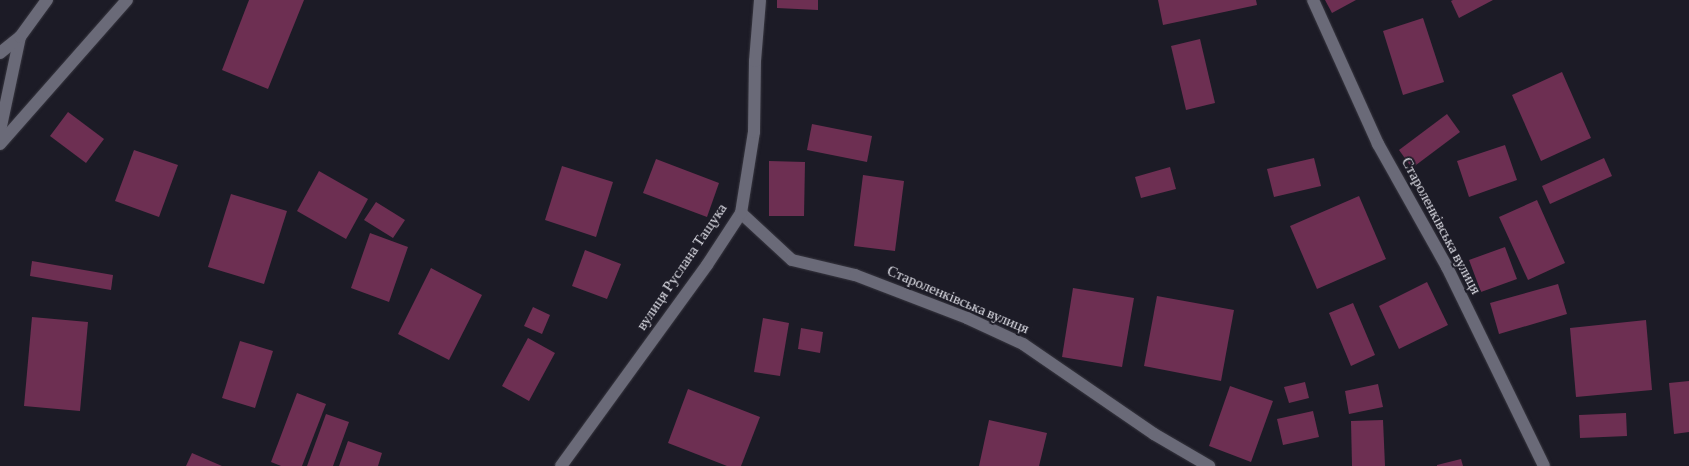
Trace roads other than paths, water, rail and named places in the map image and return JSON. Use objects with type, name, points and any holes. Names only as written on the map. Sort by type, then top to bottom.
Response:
[{"type":"street","points":[[0,53],[20,37],[47,0]]},
{"type":"street","points":[[0,144],[127,0]]},
{"type":"street","name":"вулиця Руслана Тащука","points":[[561,466],[707,264],[741,213],[754,132],[755,61],[760,0]]},
{"type":"street","name":"Староленківська вулиця","points":[[1312,0],[1378,144],[1446,267],[1544,466]]},
{"type":"street","points":[[0,132],[20,37]]},
{"type":"street","name":"Староленківська вулиця","points":[[741,213],[792,260],[855,274],[967,318],[1023,344],[1154,434],[1208,466]]}]
